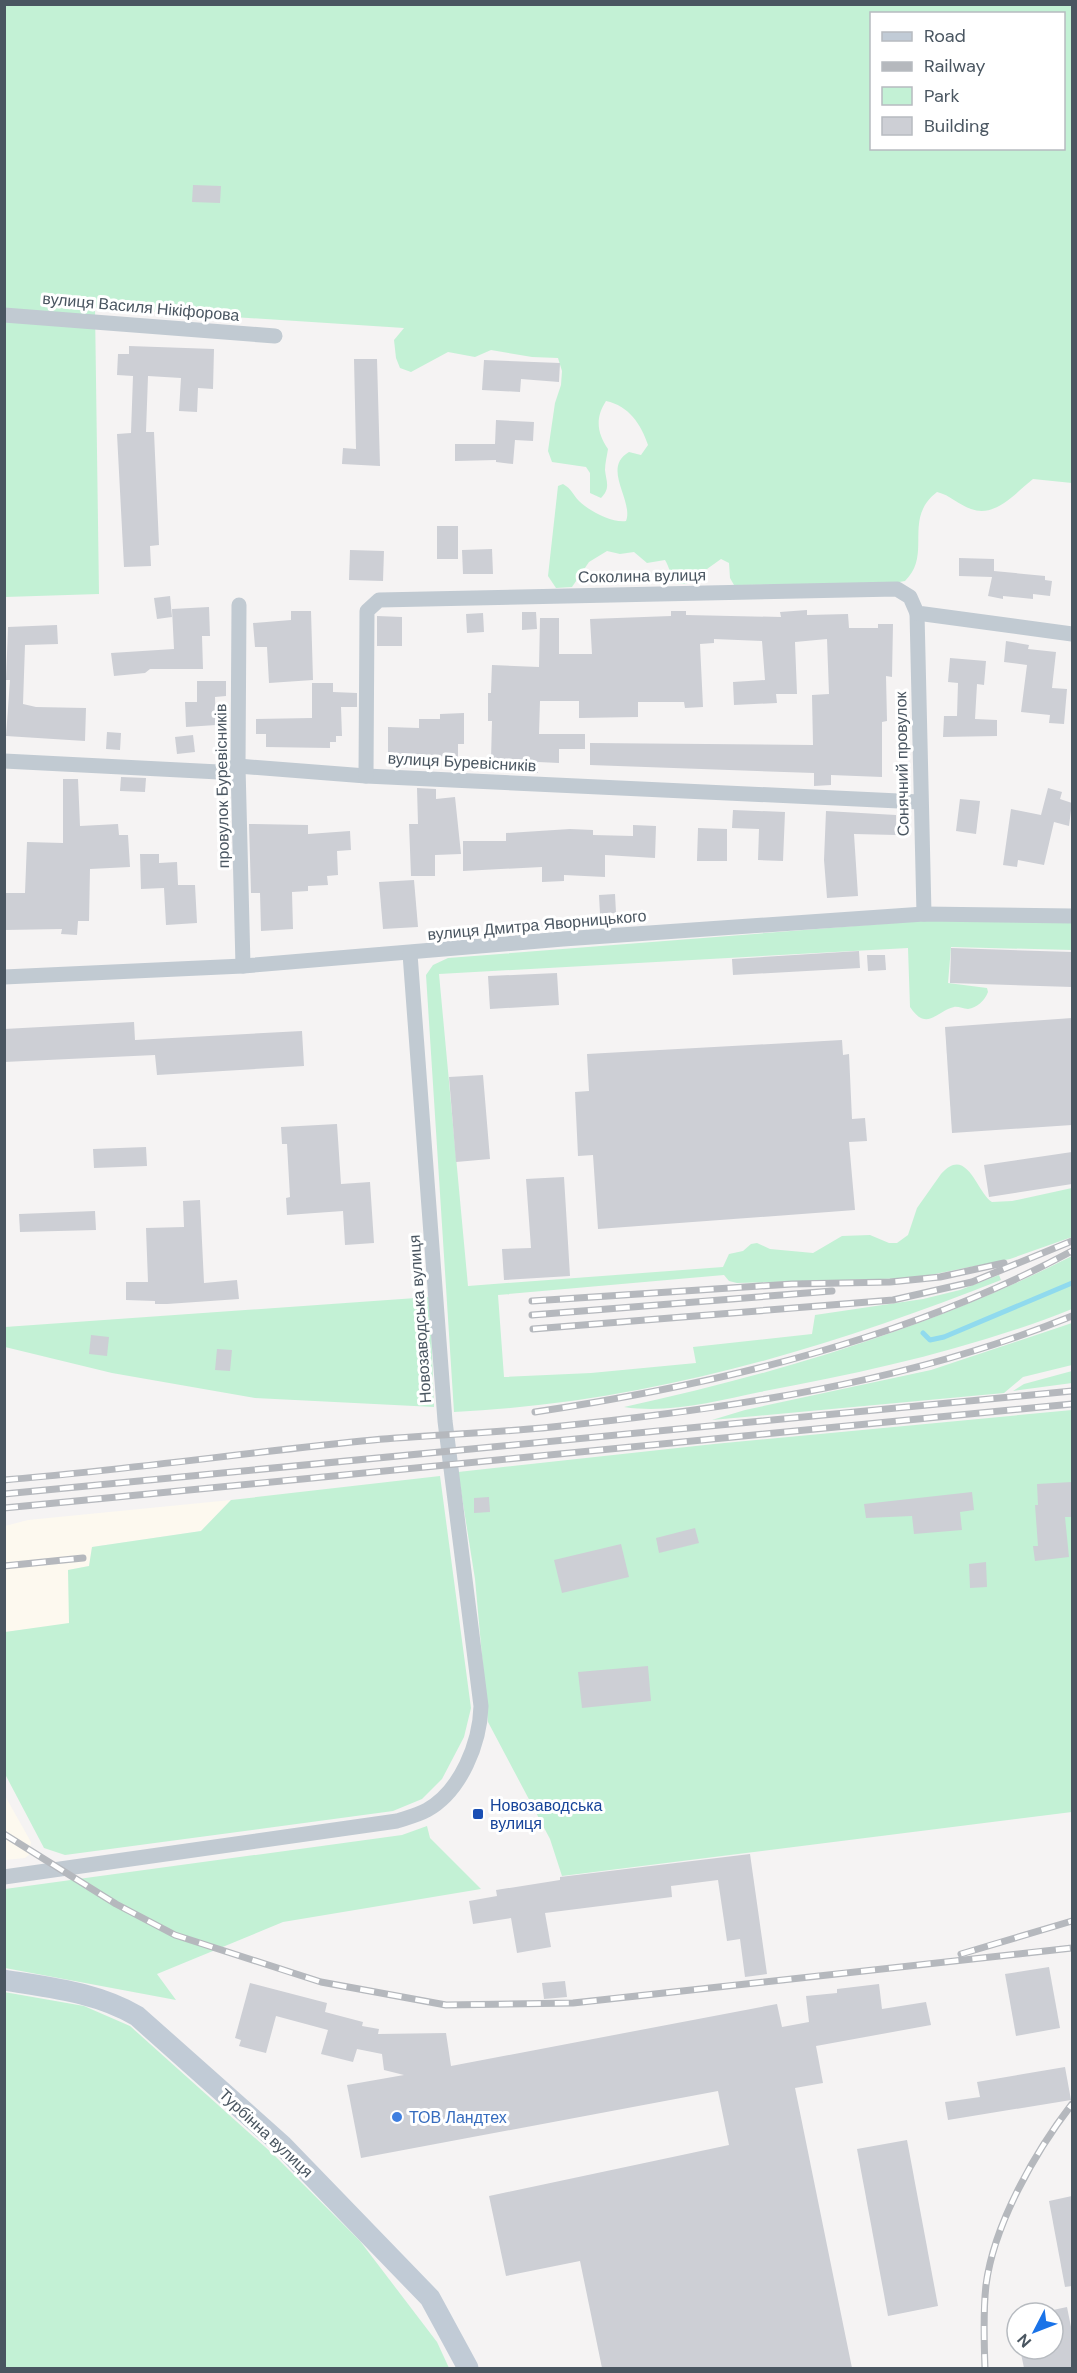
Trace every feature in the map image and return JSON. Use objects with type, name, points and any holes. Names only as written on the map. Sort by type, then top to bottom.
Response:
[{"type":"street","name":"вулиця Василя Нікіфорова","points":[[4,315],[275,336]]},
{"type":"street","name":"Соколина вулиця","points":[[366,776],[367,611],[378,600],[897,589],[910,597],[917,613]]},
{"type":"street","name":"провулок Буревісників","points":[[239,605],[238,766],[243,966]]},
{"type":"street","points":[[917,613],[1072,634]]},
{"type":"street","name":"Сонячний провулок","points":[[917,613],[924,914]]},
{"type":"street","name":"вулиця Буревісників","points":[[4,761],[219,772],[238,766],[366,776],[920,802]]},
{"type":"street","name":"вулиця Дмитра Яворницького","points":[[4,977],[243,966],[410,954],[563,939],[924,914],[1072,916]]},
{"type":"street","name":"Новозаводська вулиця","points":[[4,1877],[397,1821],[427,1810],[452,1791],[465,1767],[481,1722],[481,1706],[445,1421],[410,954]]},
{"type":"street","name":"Турбінна вулиця","points":[[4,1980],[88,1994],[113,2002],[137,2016],[282,2145],[430,2298],[468,2368]]},
{"type":"shaded area","points":[[231,1500],[201,1531],[92,1547],[89,1566],[69,1570],[70,1624],[5,1632],[5,1526],[28,1520]]},
{"type":"shaded area","points":[[4,1794],[31,1842],[29,1855],[25,1858],[5,1860]]},
{"type":"green space","points":[[4,5],[1072,5],[1072,483],[1033,479],[1005,503],[980,511],[971,509],[937,492],[927,502],[921,514],[917,560],[913,571],[905,581],[888,584],[734,585],[730,578],[729,563],[721,559],[686,584],[676,584],[665,560],[647,563],[634,552],[620,554],[607,551],[589,562],[572,587],[556,588],[548,576],[558,486],[563,484],[566,486],[589,509],[614,520],[626,521],[626,504],[618,476],[618,467],[621,459],[629,452],[641,455],[648,445],[633,417],[621,407],[606,401],[599,419],[600,431],[608,449],[605,470],[607,488],[601,498],[590,493],[590,473],[586,467],[552,462],[548,451],[562,371],[558,358],[532,357],[491,350],[475,357],[448,352],[411,372],[400,368],[396,358],[394,340],[404,328],[95,308],[99,594],[5,597]]},
{"type":"green space","points":[[957,918],[1072,918],[1072,950],[951,947],[948,983],[987,988],[988,992],[983,1001],[975,1007],[968,1009],[954,1007],[926,1019],[921,1018],[910,1007],[908,948],[439,974],[468,1286],[723,1267],[729,1254],[743,1251],[751,1244],[757,1243],[770,1249],[813,1253],[842,1236],[870,1235],[889,1243],[897,1243],[908,1235],[917,1208],[941,1174],[950,1166],[958,1164],[971,1173],[992,1202],[1012,1201],[1072,1188],[1072,1237],[1010,1259],[915,1278],[737,1283],[729,1281],[724,1275],[498,1295],[504,1377],[591,1373],[696,1363],[693,1347],[812,1334],[815,1315],[923,1299],[960,1290],[999,1275],[1001,1280],[868,1329],[733,1369],[664,1385],[595,1397],[525,1407],[454,1412],[426,975],[433,965],[448,958]]},
{"type":"green space","points":[[1072,1256],[1072,1309],[996,1336],[879,1367],[692,1406],[658,1409],[624,1407],[740,1379],[853,1346],[964,1305]]},
{"type":"green space","points":[[430,1297],[434,1407],[255,1398],[112,1373],[5,1347],[5,1327]]},
{"type":"green space","points":[[1072,1323],[1072,1365],[1023,1377],[1004,1393],[712,1420],[745,1410],[931,1370]]},
{"type":"green space","points":[[1072,1371],[1072,1383],[1013,1391],[1024,1384]]},
{"type":"green space","points":[[1072,1410],[1072,1812],[562,1876],[550,1839],[488,1722],[475,1579],[458,1472],[714,1444]]},
{"type":"green space","points":[[440,1476],[471,1708],[464,1737],[442,1779],[422,1799],[393,1811],[65,1855],[44,1848],[5,1774],[5,1632],[69,1623],[68,1570],[89,1566],[92,1547],[201,1531],[231,1500]]},
{"type":"green space","points":[[427,1826],[430,1838],[481,1889],[283,1922],[157,1974],[176,2000],[5,1968],[5,1889],[402,1835]]},
{"type":"green space","points":[[4,1992],[84,2006],[130,2026],[274,2155],[360,2241],[437,2342],[449,2368],[5,2368]]},
{"type":"building","points":[[193,185],[221,186],[220,203],[192,202]]},
{"type":"building","points":[[129,346],[214,349],[213,389],[198,388],[197,412],[179,411],[181,378],[148,376],[146,432],[154,432],[159,545],[150,546],[151,566],[124,567],[117,434],[131,433],[133,376],[117,375],[118,354],[129,354]]},
{"type":"building","points":[[354,359],[377,359],[380,466],[342,464],[343,448],[356,449]]},
{"type":"building","points":[[484,360],[560,363],[559,382],[521,379],[520,392],[482,390]]},
{"type":"building","points":[[496,420],[534,422],[533,441],[515,440],[513,464],[496,462],[496,460],[455,461],[455,444],[495,444]]},
{"type":"building","points":[[437,526],[458,526],[458,559],[437,559]]},
{"type":"building","points":[[492,549],[493,574],[463,574],[462,550]]},
{"type":"building","points":[[350,550],[384,551],[383,581],[349,580]]},
{"type":"building","points":[[959,558],[994,559],[994,571],[1045,576],[1045,580],[1052,581],[1050,596],[1033,594],[1033,599],[1003,596],[1003,599],[988,596],[992,577],[959,576]]},
{"type":"building","points":[[170,596],[172,617],[157,619],[154,598]]},
{"type":"building","points":[[209,607],[210,636],[202,636],[203,669],[150,669],[145,673],[114,676],[111,653],[174,649],[172,609]]},
{"type":"building","points":[[807,610],[807,615],[848,614],[849,628],[878,628],[878,624],[893,624],[892,677],[886,676],[887,721],[882,722],[882,777],[831,775],[831,785],[814,786],[814,773],[590,765],[590,743],[813,745],[812,695],[829,694],[827,639],[795,642],[797,694],[776,694],[777,703],[734,705],[733,682],[765,680],[762,641],[714,639],[714,643],[700,644],[703,707],[685,708],[684,702],[638,702],[638,717],[579,718],[579,701],[540,701],[539,734],[585,734],[585,749],[559,749],[559,763],[538,762],[538,773],[523,773],[524,760],[491,759],[492,721],[488,721],[488,693],[491,693],[492,665],[539,667],[540,618],[559,618],[559,654],[592,654],[590,619],[671,616],[671,611],[686,611],[686,615],[781,617],[780,612]]},
{"type":"building","points":[[291,611],[311,611],[313,680],[269,683],[267,647],[255,647],[253,623],[291,620]]},
{"type":"building","points":[[522,612],[536,612],[537,629],[522,630]]},
{"type":"building","points":[[483,613],[484,632],[467,633],[466,614]]},
{"type":"building","points":[[377,616],[402,617],[402,646],[377,646]]},
{"type":"building","points":[[57,625],[58,644],[25,645],[23,704],[36,707],[86,708],[85,741],[6,736],[10,680],[6,680],[8,627]]},
{"type":"building","points":[[1006,641],[1029,645],[1028,649],[1056,652],[1052,688],[1067,689],[1064,724],[1049,723],[1050,715],[1021,712],[1027,665],[1004,662]]},
{"type":"building","points":[[950,658],[986,661],[984,685],[977,684],[975,719],[997,720],[997,736],[943,737],[944,716],[957,716],[958,683],[948,682]]},
{"type":"building","points":[[197,681],[226,681],[226,696],[215,697],[216,725],[186,727],[185,702],[197,702]]},
{"type":"building","points":[[312,683],[333,683],[333,692],[357,693],[357,707],[341,707],[342,736],[336,736],[336,742],[330,742],[330,748],[266,747],[266,734],[256,734],[256,719],[312,718]]},
{"type":"building","points":[[464,713],[464,744],[458,744],[458,757],[388,754],[388,727],[419,728],[419,719],[440,719],[440,714]]},
{"type":"building","points":[[107,732],[121,733],[120,750],[106,749]]},
{"type":"building","points":[[193,735],[195,752],[177,754],[175,737]]},
{"type":"building","points":[[121,777],[146,778],[145,792],[120,791]]},
{"type":"building","points":[[63,779],[78,779],[80,826],[118,824],[119,835],[128,835],[130,867],[90,869],[89,921],[78,921],[77,935],[61,934],[62,929],[4,930],[4,893],[25,893],[27,842],[63,843]]},
{"type":"building","points":[[417,788],[436,789],[436,799],[455,797],[461,854],[435,855],[435,876],[411,876],[409,824],[418,824]]},
{"type":"building","points":[[1048,788],[1062,792],[1060,799],[1072,803],[1069,826],[1054,822],[1044,865],[1018,860],[1017,867],[1003,865],[1011,809],[1041,815]]},
{"type":"building","points":[[960,799],[980,801],[976,834],[956,831]]},
{"type":"building","points":[[733,810],[785,812],[783,861],[758,860],[759,829],[732,828]]},
{"type":"building","points":[[826,811],[896,815],[896,835],[854,834],[858,896],[827,898],[824,860]]},
{"type":"building","points":[[249,824],[308,825],[308,834],[350,831],[351,850],[337,851],[338,875],[327,876],[328,885],[308,886],[308,891],[292,892],[293,929],[261,931],[260,893],[251,893]]},
{"type":"building","points":[[633,825],[656,826],[655,858],[605,855],[605,877],[564,875],[564,881],[542,882],[542,867],[463,871],[463,841],[506,841],[506,833],[570,829],[593,830],[593,835],[633,836]]},
{"type":"building","points":[[698,828],[727,829],[727,861],[697,861]]},
{"type":"building","points":[[140,854],[159,854],[159,863],[177,862],[178,885],[195,885],[197,923],[166,925],[164,888],[141,889]]},
{"type":"building","points":[[414,880],[418,927],[383,929],[379,882]]},
{"type":"building","points":[[615,894],[616,913],[600,914],[599,895]]},
{"type":"building","points":[[951,948],[1072,952],[1072,987],[950,983]]},
{"type":"building","points":[[859,951],[860,968],[733,975],[732,959]]},
{"type":"building","points":[[867,955],[885,955],[886,970],[868,971]]},
{"type":"building","points":[[557,973],[559,1005],[490,1009],[488,976]]},
{"type":"building","points":[[1072,1018],[1072,1125],[952,1133],[945,1027]]},
{"type":"building","points":[[134,1022],[135,1040],[302,1031],[304,1066],[157,1075],[155,1055],[4,1062],[4,1029]]},
{"type":"building","points":[[842,1040],[843,1055],[849,1054],[852,1119],[865,1118],[867,1141],[849,1142],[855,1210],[598,1229],[593,1155],[578,1156],[575,1092],[589,1091],[587,1054]]},
{"type":"building","points":[[483,1075],[490,1159],[456,1162],[449,1077]]},
{"type":"building","points":[[337,1124],[341,1184],[370,1182],[374,1243],[345,1245],[343,1211],[287,1215],[286,1198],[290,1197],[287,1144],[282,1144],[281,1127]]},
{"type":"building","points":[[146,1147],[147,1166],[94,1168],[93,1149]]},
{"type":"building","points":[[1072,1152],[1072,1184],[989,1197],[984,1165]]},
{"type":"building","points":[[564,1177],[570,1276],[504,1280],[502,1249],[531,1248],[526,1179]]},
{"type":"building","points":[[200,1200],[204,1283],[237,1280],[239,1299],[167,1304],[155,1304],[155,1301],[126,1300],[126,1282],[148,1282],[146,1228],[184,1227],[183,1201]]},
{"type":"building","points":[[95,1211],[96,1230],[20,1232],[19,1214]]},
{"type":"building","points":[[91,1335],[109,1337],[107,1356],[89,1354]]},
{"type":"building","points":[[217,1349],[232,1350],[230,1371],[215,1370]]},
{"type":"building","points":[[1072,1482],[1072,1517],[1065,1517],[1069,1557],[1035,1561],[1033,1546],[1038,1546],[1035,1505],[1038,1505],[1037,1484]]},
{"type":"building","points":[[972,1492],[974,1510],[960,1512],[962,1530],[914,1534],[912,1516],[866,1518],[864,1504]]},
{"type":"building","points":[[489,1497],[490,1512],[474,1513],[474,1498]]},
{"type":"building","points":[[695,1528],[699,1543],[659,1553],[656,1538]]},
{"type":"building","points":[[621,1544],[629,1577],[562,1593],[554,1560]]},
{"type":"building","points":[[986,1562],[987,1587],[970,1588],[969,1564]]},
{"type":"building","points":[[648,1666],[651,1701],[582,1708],[578,1672]]},
{"type":"building","points":[[750,1854],[767,1974],[745,1977],[740,1939],[727,1941],[718,1880],[671,1886],[672,1897],[545,1913],[551,1947],[517,1953],[511,1918],[473,1924],[469,1901],[497,1896],[496,1890],[560,1880],[560,1877]]},
{"type":"building","points":[[1049,1967],[1060,2028],[1016,2036],[1005,1974]]},
{"type":"building","points":[[565,1981],[567,1997],[544,1999],[542,1983]]},
{"type":"building","points":[[250,1983],[327,2003],[325,2012],[363,2022],[362,2026],[379,2029],[378,2034],[446,2033],[451,2066],[777,2004],[782,2027],[809,2022],[806,1996],[837,1993],[837,1989],[879,1984],[882,2009],[926,2002],[931,2025],[816,2046],[823,2083],[795,2088],[852,2368],[602,2368],[580,2261],[506,2276],[489,2196],[729,2145],[718,2091],[361,2158],[347,2085],[404,2075],[384,2070],[382,2054],[357,2049],[353,2062],[321,2054],[328,2030],[276,2016],[266,2053],[239,2046],[241,2040],[235,2038]]},
{"type":"building","points":[[1065,2067],[1071,2100],[948,2120],[945,2102],[980,2097],[977,2082]]},
{"type":"building","points":[[907,2140],[938,2306],[888,2316],[857,2149]]},
{"type":"building","points":[[1072,2196],[1072,2286],[1065,2287],[1049,2201]]},
{"type":"building","points":[[1065,2307],[1067,2307],[1072,2332],[1072,2368],[1024,2368],[1023,2361],[1065,2361]]},
{"type":"waterway","points":[[923,1333],[930,1340],[944,1337],[1072,1283]]},
{"type":"railway","points":[[533,1329],[893,1300],[972,1282],[1072,1241]]},
{"type":"railway","points":[[535,1412],[673,1387],[811,1354],[945,1309],[1009,1282],[1072,1251]]},
{"type":"railway","points":[[532,1301],[792,1284],[890,1282],[940,1277],[1004,1263]]},
{"type":"railway","points":[[532,1315],[832,1291]]},
{"type":"railway","points":[[4,1480],[373,1440],[552,1427],[750,1402],[882,1376],[946,1359],[1072,1316]]},
{"type":"railway","points":[[4,1494],[1072,1391]]},
{"type":"railway","points":[[4,1508],[1072,1404]]},
{"type":"railway","points":[[4,1566],[83,1558]]},
{"type":"railway","points":[[4,1834],[116,1904],[175,1935],[321,1982],[446,2005],[573,2003],[1072,1948]]},
{"type":"railway","points":[[961,1954],[1072,1921]]},
{"type":"railway","points":[[985,2368],[984,2316],[990,2262],[1018,2190],[1044,2144],[1072,2104]]},
{"type":"place","name":"Новозаводська вулиця","points":[[478,1814]]},
{"type":"place","name":"ТОВ Ландтех","points":[[397,2117]]}]
